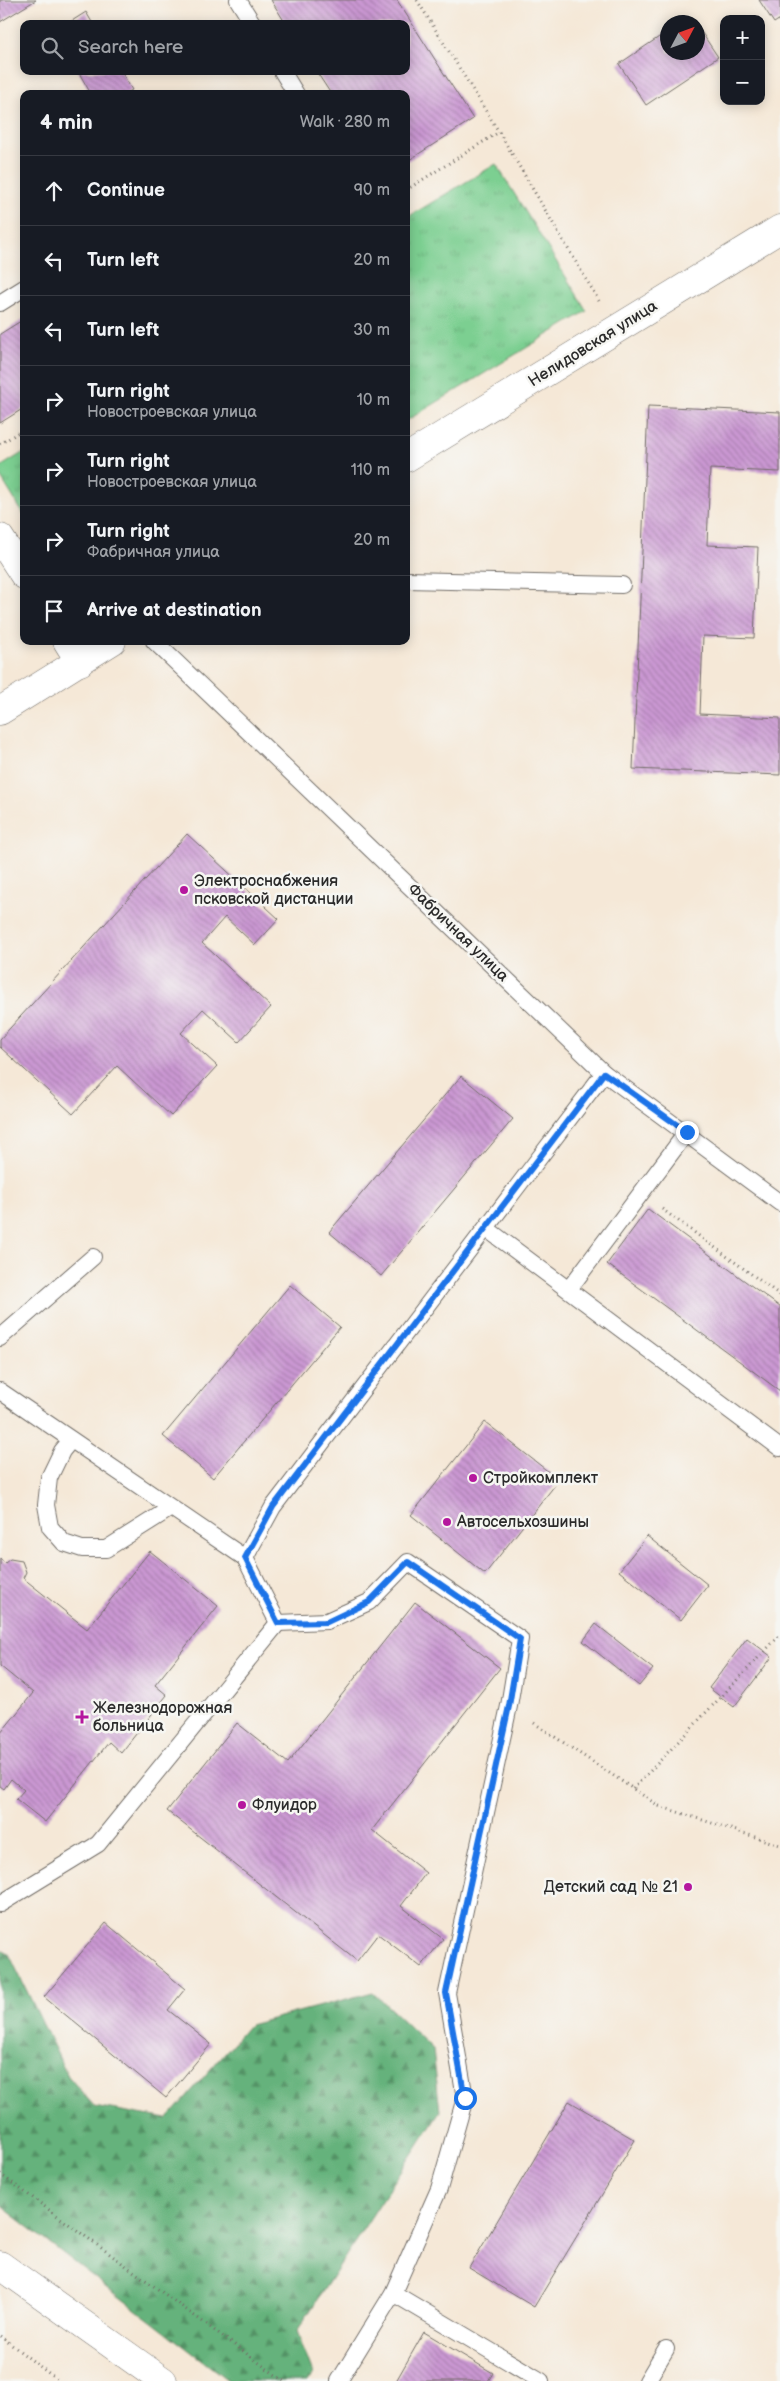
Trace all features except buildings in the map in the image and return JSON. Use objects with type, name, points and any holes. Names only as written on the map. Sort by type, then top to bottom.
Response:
[{"type":"street","name":"Нелидовская улица","points":[[410,456],[780,229]]},
{"type":"street","points":[[0,538],[20,569]]},
{"type":"street","points":[[0,711],[74,651],[97,645]]},
{"type":"street","points":[[0,2265],[163,2381]]},
{"type":"lane","points":[[238,0],[250,20]]},
{"type":"lane","points":[[284,75],[294,90]]},
{"type":"lane","points":[[0,303],[20,290]]},
{"type":"lane","points":[[410,580],[622,585]]},
{"type":"lane","name":"Фабричная улица","points":[[158,645],[604,1073],[687,1132],[780,1203]]},
{"type":"lane","points":[[245,1558],[273,1507],[487,1229],[604,1073]]},
{"type":"lane","points":[[569,1289],[687,1132]]},
{"type":"lane","points":[[487,1229],[780,1448]]},
{"type":"lane","points":[[0,1338],[93,1257]]},
{"type":"lane","points":[[0,1391],[245,1558],[278,1623]]},
{"type":"lane","points":[[71,1440],[49,1478],[46,1504],[50,1527],[64,1543],[82,1549],[106,1549],[171,1508]]},
{"type":"lane","points":[[0,1904],[98,1844],[278,1623],[327,1622],[369,1602],[408,1562],[520,1639],[509,1706],[446,1993],[465,2098],[439,2189],[393,2294],[339,2381]]},
{"type":"lane","points":[[393,2294],[542,2381]]},
{"type":"lane","points":[[647,2381],[666,2349]]},
{"type":"path","points":[[418,0],[499,132],[616,330]]},
{"type":"path","points":[[410,188],[499,132]]},
{"type":"path","points":[[0,444],[20,432]]},
{"type":"path","points":[[641,1194],[780,1295]]},
{"type":"path","points":[[633,1789],[780,1635]]},
{"type":"path","points":[[509,1706],[659,1806],[780,1845]]},
{"type":"path","points":[[0,2174],[284,2381]]},
{"type":"path","points":[[0,2336],[59,2381]]},
{"type":"green space","points":[[496,164],[587,311],[410,419],[410,216]]},
{"type":"green space","points":[[20,454],[20,508],[0,476],[0,467]]},
{"type":"green space","points":[[0,1949],[9,1954],[68,2076],[94,2106],[167,2119],[249,2025],[373,1992],[433,2049],[440,2111],[297,2331],[313,2374],[308,2381],[229,2381],[0,2205]]},
{"type":"place","name":"Электроснабжения псковской дистанции","points":[[184,890]]},
{"type":"place","name":"Стройкомплект","points":[[473,1478]]},
{"type":"place","name":"Автосельхозшины","points":[[447,1522]]},
{"type":"place","name":"Железнодорожная больница","points":[[82,1717]]},
{"type":"place","name":"Флуидор","points":[[242,1805]]},
{"type":"place","name":"Детский сад № 21","points":[[688,1887]]},
{"type":"route","points":[[465,2098],[446,1993],[509,1706],[520,1639],[408,1562],[369,1602],[327,1622],[278,1623],[245,1558],[273,1507],[487,1229],[604,1073],[687,1132]]}]
